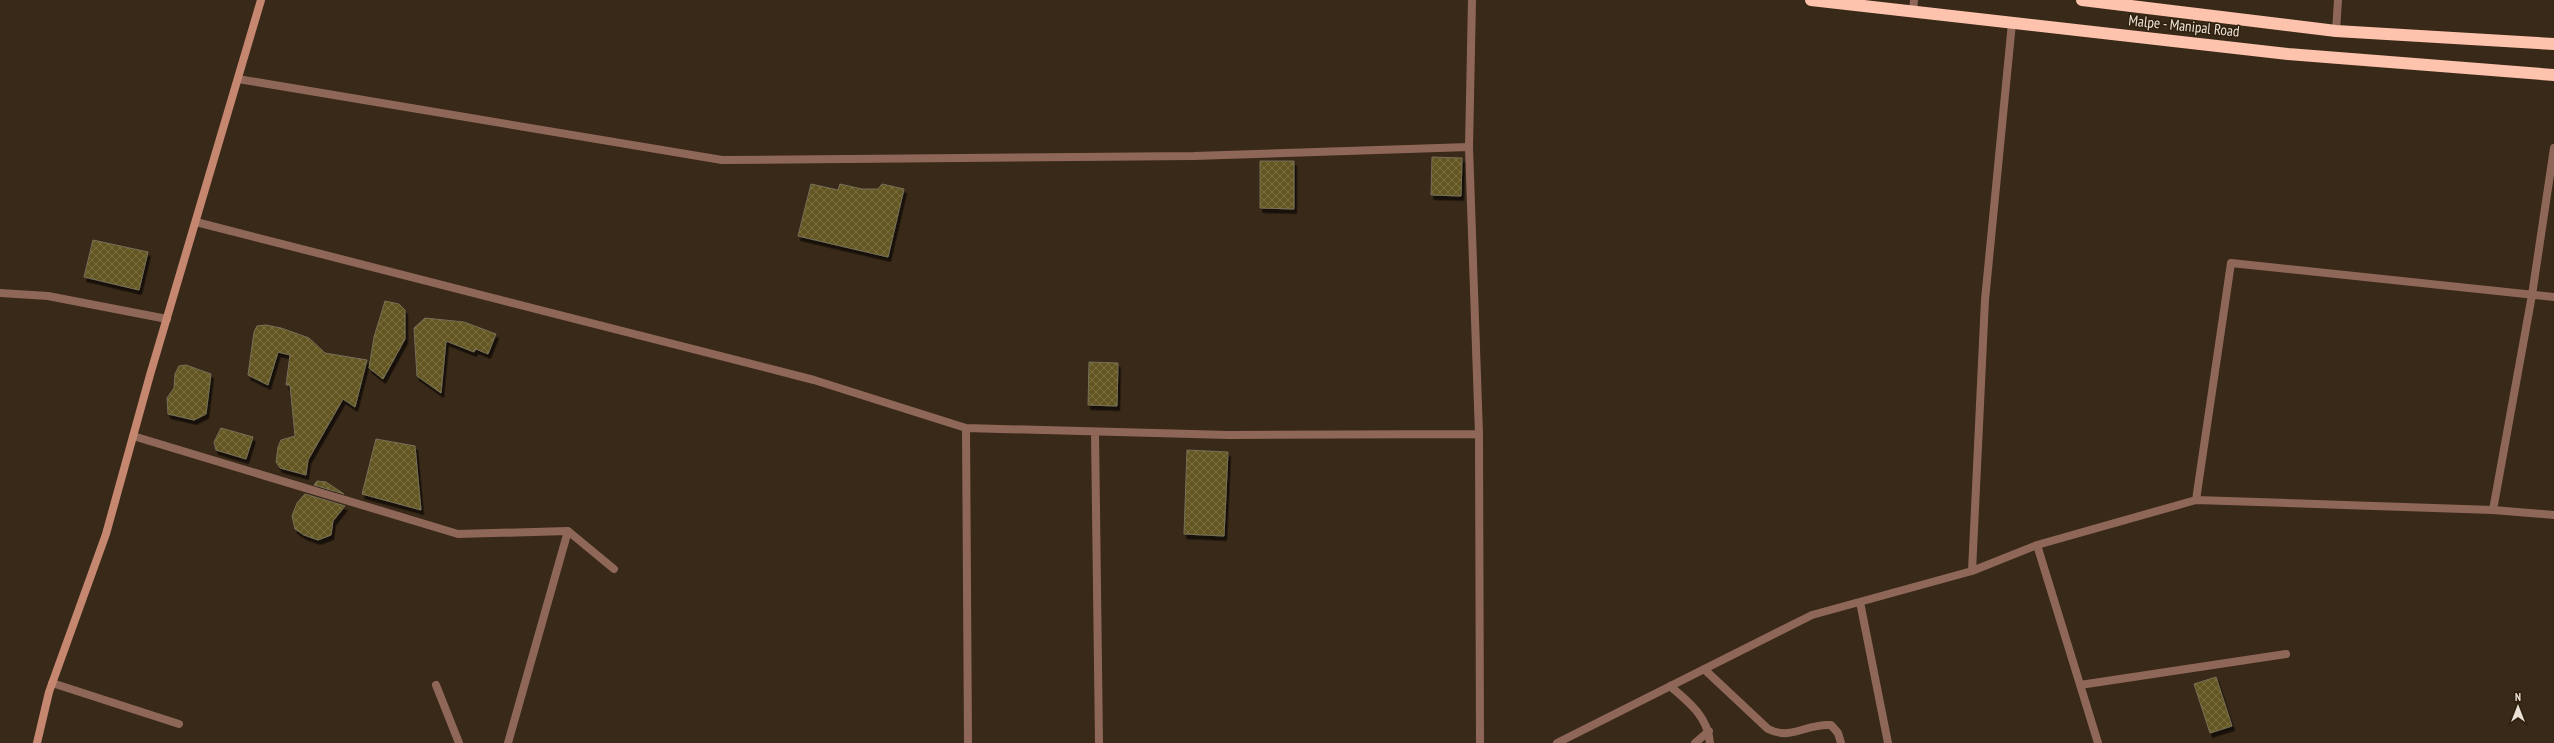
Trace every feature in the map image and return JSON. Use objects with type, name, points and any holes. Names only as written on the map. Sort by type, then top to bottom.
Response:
[{"type":"highway","name":"Malpe - Manipal Road","points":[[1811,0],[1913,6],[2012,23],[2288,54],[2554,75]]},
{"type":"highway","name":"Malpe - Manipal Road","points":[[2082,0],[2336,30],[2554,44]]},
{"type":"street","points":[[37,743],[52,683],[106,534],[167,318],[262,0]]},
{"type":"street","points":[[1472,0],[1469,147],[1479,434],[1480,743]]},
{"type":"street","points":[[2336,30],[2338,0]]},
{"type":"street","points":[[1972,571],[1985,300],[2012,23]]},
{"type":"street","points":[[238,79],[722,160],[1194,156],[1469,147]]},
{"type":"street","points":[[2494,510],[2532,295],[2554,148]]},
{"type":"street","points":[[196,222],[814,380],[966,428],[1229,435],[1479,434]]},
{"type":"street","points":[[2196,500],[2231,263],[2554,297]]},
{"type":"street","points":[[0,293],[48,296],[167,318]]},
{"type":"street","points":[[966,428],[968,743]]},
{"type":"street","points":[[1095,432],[1099,743]]},
{"type":"street","points":[[133,436],[458,534],[568,531],[614,569]]},
{"type":"street","points":[[1557,743],[1812,616],[1972,571],[2037,545],[2196,500],[2494,510],[2554,515]]},
{"type":"street","points":[[508,743],[568,531]]},
{"type":"street","points":[[2037,545],[2098,743]]},
{"type":"street","points":[[1860,602],[1888,743]]},
{"type":"street","points":[[2080,685],[2286,654]]},
{"type":"street","points":[[1704,669],[1768,729],[1779,734],[1790,734],[1820,724],[1831,725],[1838,733],[1841,743]]},
{"type":"street","points":[[52,683],[178,724]]},
{"type":"street","points":[[436,685],[459,743]]},
{"type":"street","points":[[1670,686],[1695,706],[1709,731],[1710,743]]},
{"type":"street","points":[[1695,743],[1709,731]]},
{"type":"building","points":[[1432,157],[1462,158],[1461,196],[1431,195]]},
{"type":"building","points":[[1260,161],[1294,161],[1294,209],[1260,208]]},
{"type":"building","points":[[811,184],[838,190],[840,184],[862,189],[878,189],[882,184],[904,189],[888,257],[798,236]]},
{"type":"building","points":[[93,240],[148,252],[139,290],[84,277]]},
{"type":"building","points":[[385,301],[399,304],[405,310],[405,339],[383,379],[369,368],[374,337]]},
{"type":"building","points":[[425,318],[464,322],[496,334],[488,354],[476,349],[474,352],[446,341],[441,393],[417,376],[414,328]]},
{"type":"building","points":[[266,325],[281,328],[309,338],[325,353],[367,360],[355,407],[343,399],[308,460],[306,475],[280,468],[276,462],[278,447],[281,440],[295,436],[290,385],[286,385],[290,355],[278,352],[268,385],[248,375],[254,332],[257,326]]},
{"type":"building","points":[[1089,362],[1118,363],[1117,406],[1088,405]]},
{"type":"building","points":[[186,365],[211,374],[206,414],[194,420],[168,414],[167,398],[174,388],[175,374],[179,366]]},
{"type":"building","points":[[221,428],[253,437],[246,459],[216,450],[214,442]]},
{"type":"building","points":[[376,439],[415,446],[421,510],[362,494]]},
{"type":"building","points":[[1187,450],[1228,452],[1224,536],[1184,534]]},
{"type":"building","points":[[317,481],[326,482],[344,494],[314,485]]},
{"type":"building","points":[[305,494],[345,506],[333,521],[331,535],[318,540],[304,535],[295,529],[292,516],[297,503]]},
{"type":"building","points":[[2216,677],[2232,726],[2210,733],[2194,684]]}]
